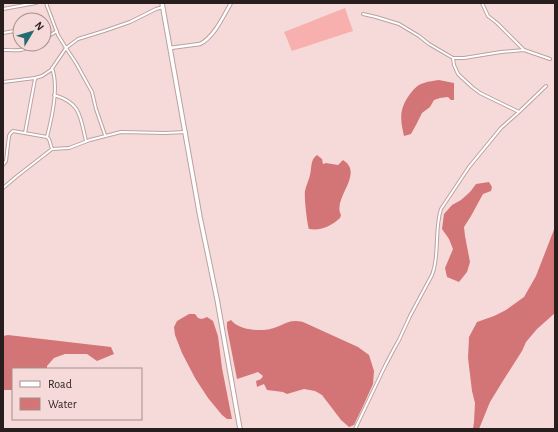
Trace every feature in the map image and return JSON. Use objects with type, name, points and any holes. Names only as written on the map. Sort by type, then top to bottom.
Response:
[{"type":"main road","points":[[162,5],[240,429]]},
{"type":"street","points":[[3,9],[36,3]]},
{"type":"street","points":[[46,3],[57,31],[92,92],[105,135]]},
{"type":"street","points":[[170,48],[200,44],[204,42],[212,35],[231,3]]},
{"type":"street","points":[[482,3],[488,16],[524,50]]},
{"type":"street","points":[[3,82],[42,76],[52,68],[66,48],[78,39],[130,22],[162,5]]},
{"type":"street","points":[[363,14],[399,24],[453,58],[464,58],[524,50],[550,59]]},
{"type":"street","points":[[52,34],[57,31]]},
{"type":"street","points":[[453,58],[458,74],[472,87],[484,95],[519,112]]},
{"type":"street","points":[[47,137],[54,95],[54,76],[52,68]]},
{"type":"street","points":[[25,133],[35,78]]},
{"type":"street","points":[[355,429],[385,366],[432,276],[441,209],[469,167],[500,128],[546,86]]},
{"type":"street","points":[[54,95],[69,101],[76,108],[86,141]]},
{"type":"street","points":[[3,165],[6,161],[10,134],[15,131],[47,137],[50,139],[52,149]]},
{"type":"street","points":[[3,188],[52,149],[71,147],[105,135],[121,132],[186,132]]},
{"type":"shaded area","points":[[345,8],[353,31],[292,51],[284,32]]},
{"type":"water","points":[[439,80],[454,83],[454,100],[451,100],[448,97],[434,100],[430,107],[422,113],[411,134],[404,136],[401,114],[406,99],[419,85]]},
{"type":"water","points":[[317,155],[322,159],[323,164],[338,165],[343,160],[349,166],[351,172],[350,179],[339,208],[341,215],[340,218],[326,227],[309,229],[305,189],[310,175],[312,161]]},
{"type":"water","points":[[489,182],[492,187],[491,191],[483,194],[464,227],[470,262],[467,272],[459,282],[447,277],[445,268],[453,249],[449,239],[442,229],[444,214],[452,205],[461,200],[470,192],[476,184]]},
{"type":"water","points":[[555,227],[555,313],[537,329],[526,342],[522,351],[490,402],[479,429],[473,429],[475,403],[468,358],[469,337],[477,322],[506,310],[524,297],[536,276]]},
{"type":"water","points":[[189,314],[195,314],[198,318],[202,319],[207,317],[213,321],[218,336],[222,368],[232,419],[227,419],[222,415],[208,398],[195,378],[182,353],[175,335],[174,327],[177,321]]},
{"type":"water","points":[[231,320],[242,327],[259,330],[275,328],[293,321],[303,322],[358,347],[369,355],[374,371],[373,384],[354,425],[349,427],[341,420],[322,395],[315,391],[304,389],[287,394],[267,390],[264,384],[257,387],[256,381],[261,379],[263,376],[258,372],[237,379],[227,328],[227,322]]},
{"type":"water","points":[[8,335],[111,347],[114,354],[97,361],[87,354],[65,354],[54,358],[47,368],[12,368],[12,390],[3,390],[3,336]]}]
